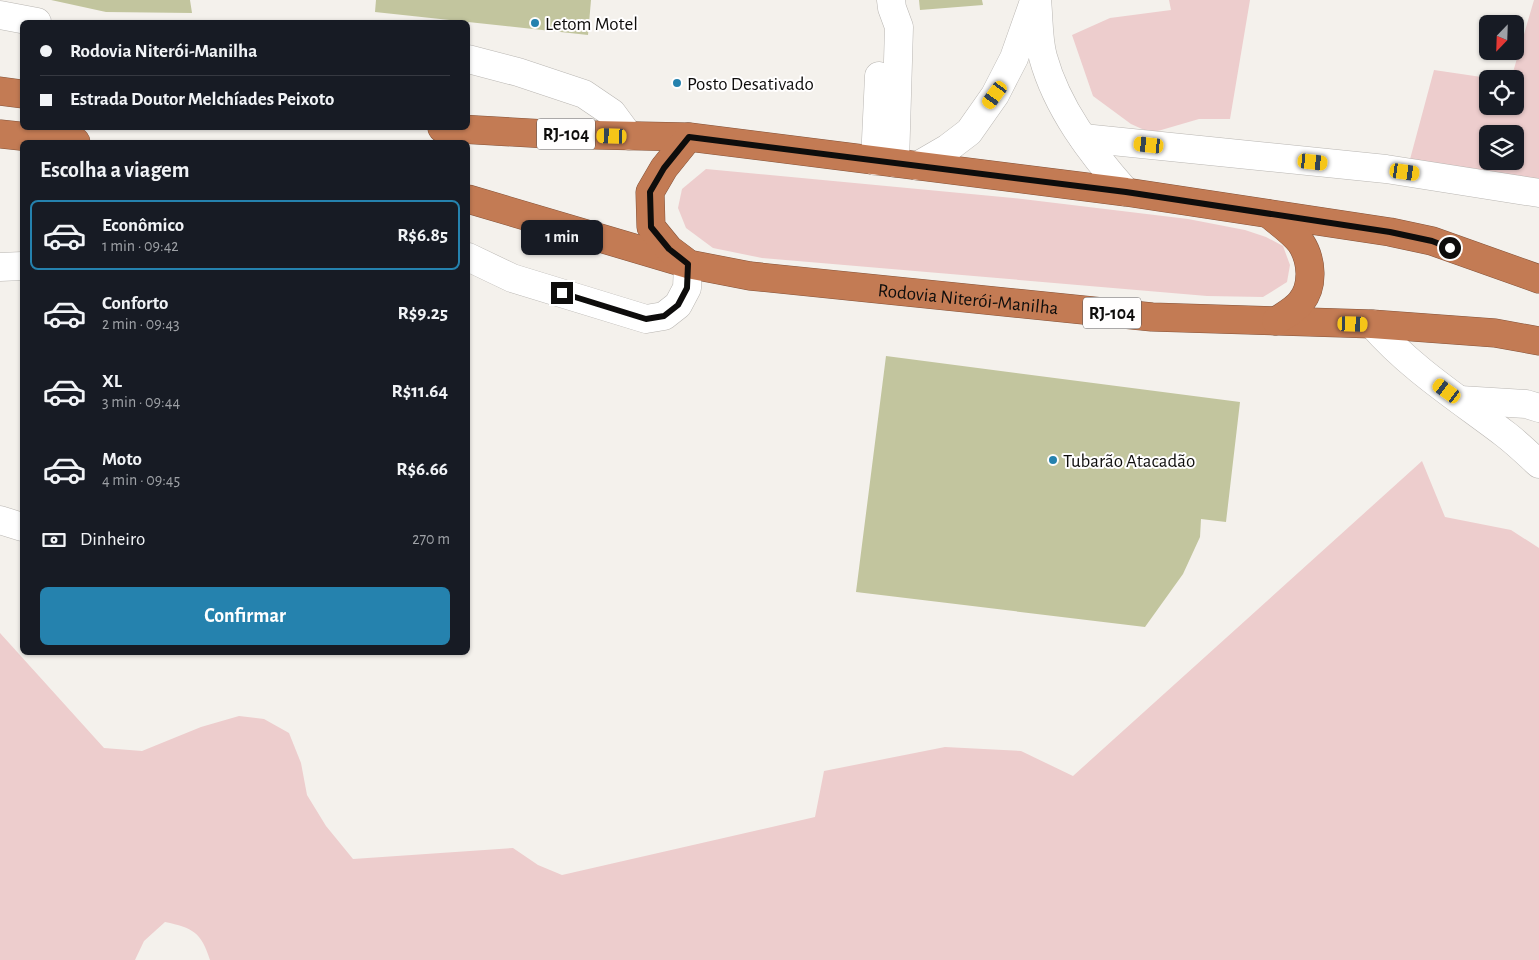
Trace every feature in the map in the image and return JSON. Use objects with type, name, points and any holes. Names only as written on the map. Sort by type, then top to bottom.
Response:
[{"type":"highway","points":[[0,91],[20,94]]},
{"type":"highway","name":"RJ-104","points":[[470,130],[547,134],[689,137],[1126,192],[1390,232],[1432,241],[1539,279]]},
{"type":"highway","points":[[0,134],[57,140]]},
{"type":"highway","points":[[688,264],[669,249],[651,227],[650,192],[664,168],[689,137]]},
{"type":"highway","name":"Rodovia Niterói-Manilha","points":[[475,204],[688,264],[750,276],[1152,317],[1372,324],[1495,333],[1539,341]]},
{"type":"highway","points":[[1269,214],[1301,243],[1308,261],[1310,279],[1302,302],[1294,310],[1276,320]]},
{"type":"street","points":[[1036,0],[1042,56],[1060,102],[1106,170],[1126,192]]},
{"type":"street","points":[[891,4],[899,27],[896,163],[948,148],[969,132],[995,95],[1014,58],[1036,0]]},
{"type":"street","points":[[0,15],[26,20]]},
{"type":"street","points":[[470,60],[518,72],[584,94],[612,113],[629,136]]},
{"type":"street","points":[[1083,138],[1386,169],[1539,193]]},
{"type":"street","points":[[470,258],[512,278],[646,319],[664,316],[678,305],[687,288],[688,264]]},
{"type":"street","points":[[0,267],[20,266]]},
{"type":"street","points":[[1372,324],[1390,345],[1434,382],[1507,436],[1539,464]]},
{"type":"street","points":[[1460,400],[1526,404],[1539,408]]},
{"type":"street","points":[[0,520],[20,526]]},
{"type":"shaded area","points":[[1169,0],[1250,0],[1230,119],[1199,119],[1151,133],[1131,124],[1093,96],[1072,35],[1110,18],[1171,10]]},
{"type":"shaded area","points":[[1534,0],[1539,0],[1539,182],[1409,163],[1434,70],[1479,77],[1479,115],[1524,115],[1524,70],[1514,70],[1517,60],[1524,60],[1524,34]]},
{"type":"shaded area","points":[[706,169],[1013,198],[1188,219],[1245,230],[1266,237],[1283,246],[1290,265],[1287,282],[1263,297],[1207,296],[762,258],[713,248],[686,228],[678,208],[682,189]]},
{"type":"shaded area","points":[[1422,461],[1445,517],[1511,530],[1539,548],[1539,960],[210,960],[203,943],[195,933],[189,929],[165,922],[144,941],[135,960],[0,960],[0,633],[104,748],[142,751],[201,727],[239,716],[264,719],[289,733],[301,763],[307,795],[326,826],[353,859],[513,848],[538,865],[562,875],[815,817],[824,771],[945,747],[1021,751],[1073,776]]},
{"type":"building","points":[[51,0],[190,0],[192,13],[106,12]]},
{"type":"building","name":"Letom Motel","points":[[376,0],[591,0],[588,35],[470,22],[470,20],[449,20],[375,12]]},
{"type":"building","points":[[919,0],[982,0],[983,5],[920,10]]},
{"type":"building","name":"Tubarão Atacadão","points":[[886,356],[1240,402],[1226,522],[1201,519],[1200,537],[1183,574],[1145,627],[856,592]]},
{"type":"place","name":"Letom Motel","points":[[535,23]]},
{"type":"place","name":"Posto Desativado","points":[[677,83]]},
{"type":"place","name":"Tubarão Atacadão","points":[[1053,460]]},
{"type":"route","points":[[562,293],[646,319],[664,316],[678,305],[687,288],[688,264],[669,249],[651,227],[650,192],[664,168],[689,137],[1126,192],[1390,232],[1432,241],[1450,248]]}]
